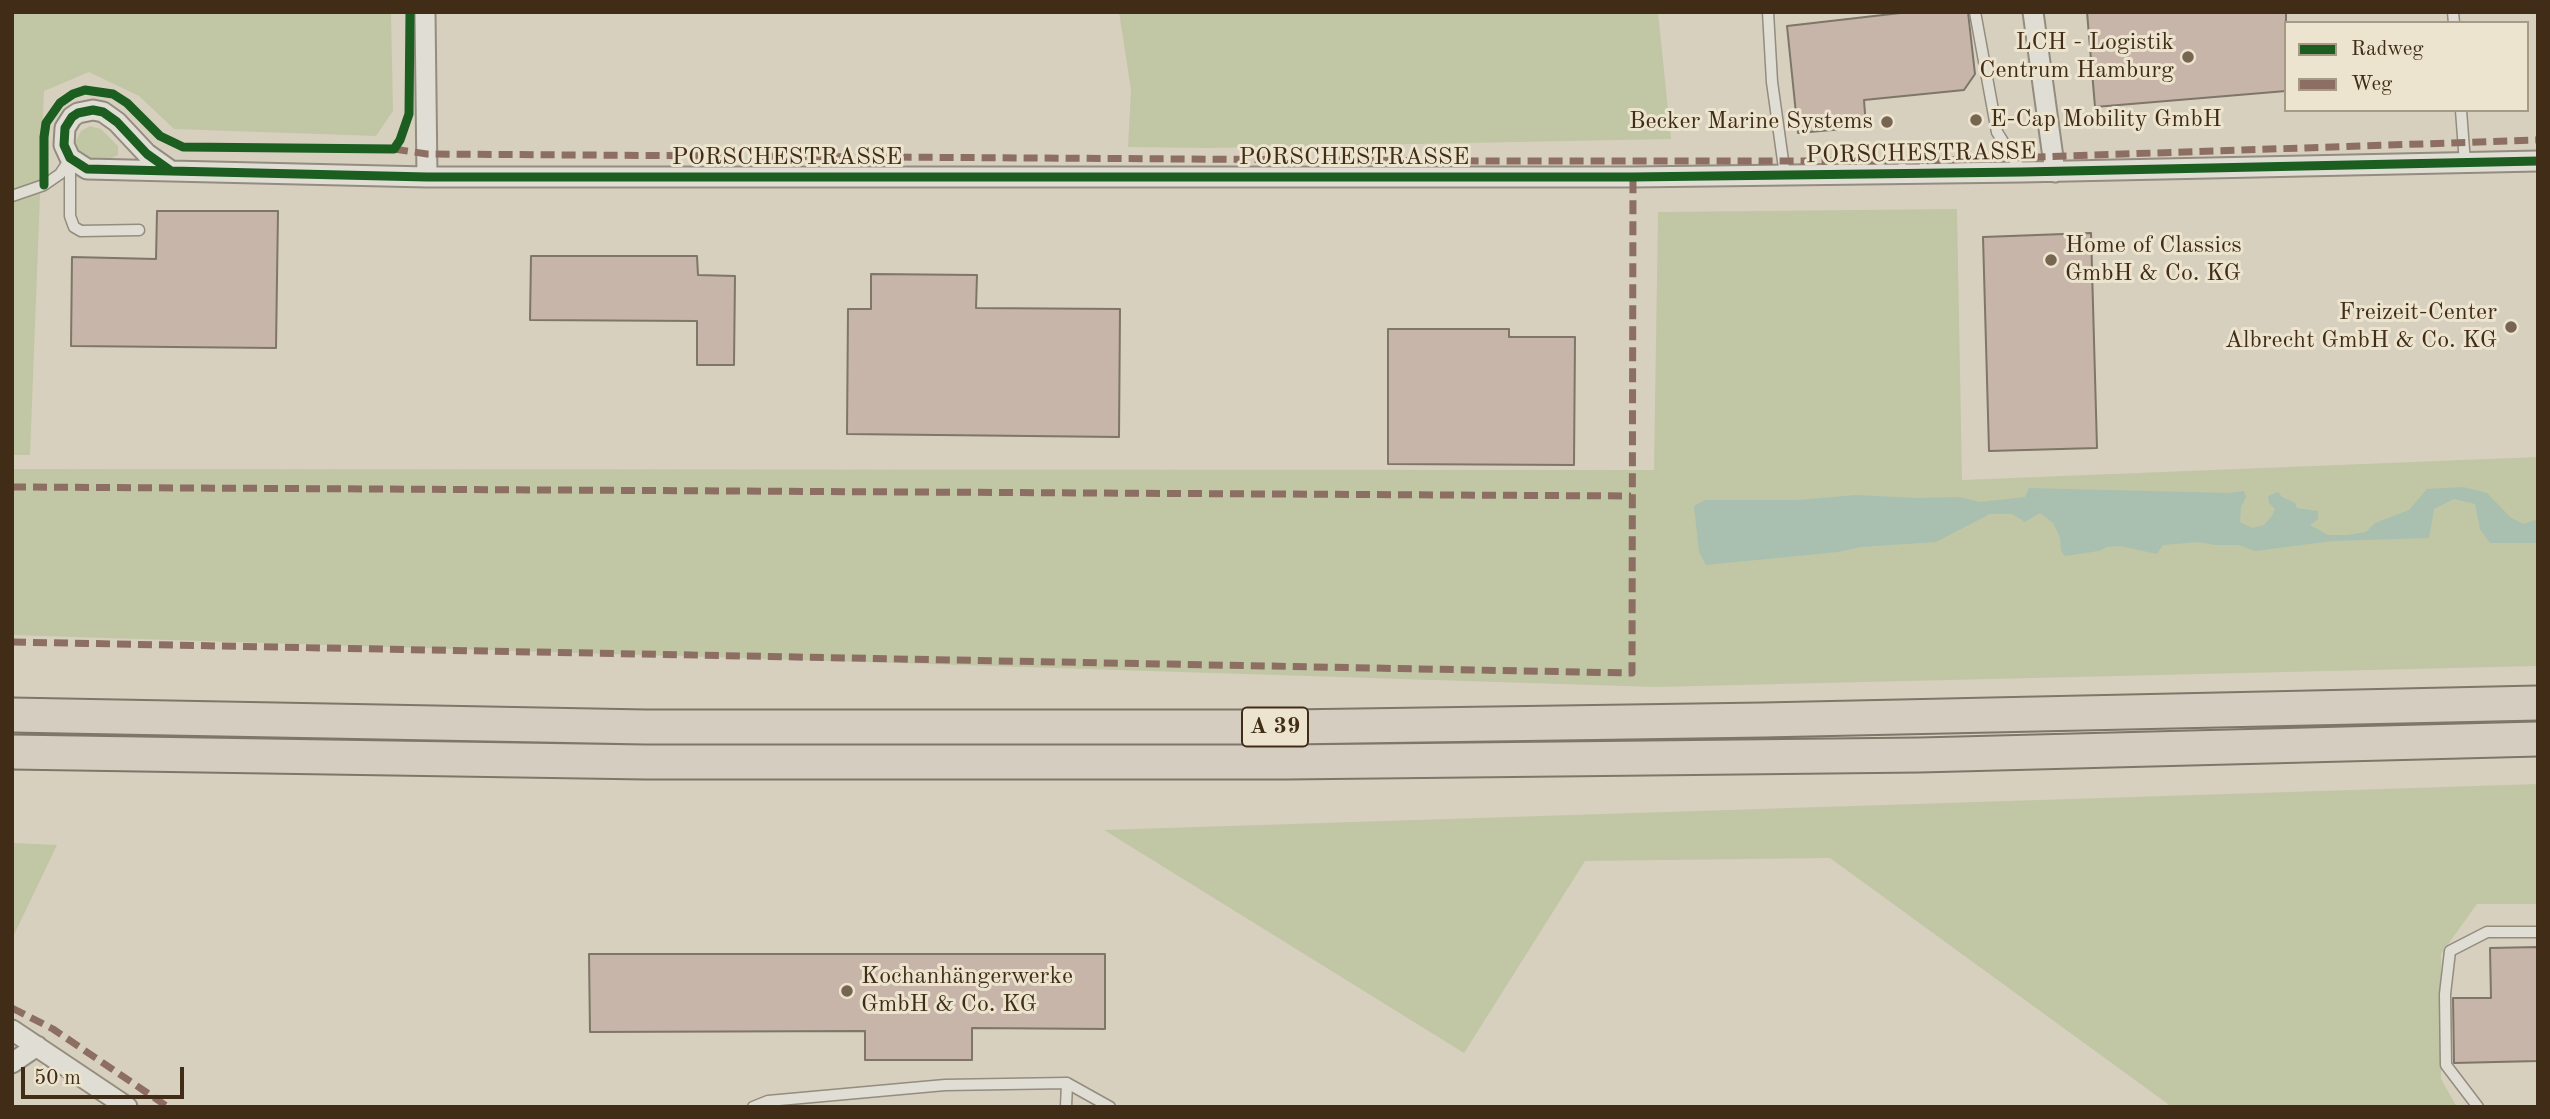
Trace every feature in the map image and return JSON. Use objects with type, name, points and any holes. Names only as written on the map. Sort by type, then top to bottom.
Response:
[{"type":"highway","name":"A 39","points":[[12,715],[646,727],[1275,727],[1776,720],[2538,703]]},
{"type":"highway","name":"A 39","points":[[12,752],[646,762],[1260,763],[1842,757],[2538,739]]},
{"type":"street","points":[[425,12],[427,177]]},
{"type":"street","points":[[2033,12],[2056,172]]},
{"type":"street","points":[[70,158],[64,145],[65,128],[72,117],[93,110],[103,112],[117,122],[147,154],[171,172]]},
{"type":"street","name":"PORSCHESTRASSE","points":[[70,158],[87,169],[427,177],[1633,177],[2056,172],[2538,161]]},
{"type":"street","points":[[12,1030],[127,1107]]},
{"type":"street","points":[[12,1063],[37,1046]]},
{"type":"lane","points":[[1768,12],[1772,82],[1785,175]]},
{"type":"lane","points":[[1975,12],[1997,132],[2022,172]]},
{"type":"lane","points":[[2461,112],[2465,163]]},
{"type":"lane","points":[[12,196],[44,185],[60,174],[70,158]]},
{"type":"lane","points":[[70,158],[71,216],[74,227],[81,231],[139,230]]},
{"type":"lane","points":[[2478,1107],[2446,1065],[2445,994],[2450,951],[2487,932],[2538,932]]},
{"type":"lane","points":[[1066,1107],[1067,1083]]},
{"type":"lane","points":[[753,1107],[768,1101],[945,1085],[1067,1083],[1110,1107]]},
{"type":"shaded area","points":[[12,12],[391,12],[393,111],[376,136],[174,129],[139,96],[89,72],[44,91],[30,455],[12,455]]},
{"type":"shaded area","points":[[1119,12],[1658,12],[1671,139],[1208,148],[1128,147],[1131,90]]},
{"type":"shaded area","points":[[90,126],[101,129],[118,146],[118,155],[108,160],[86,158],[74,144],[81,131]]},
{"type":"shaded area","points":[[1957,209],[1962,480],[2538,457],[2538,666],[1655,687],[12,635],[12,469],[1654,470],[1658,212]]},
{"type":"shaded area","points":[[2463,487],[2487,493],[2510,517],[2523,524],[2538,519],[2538,543],[2490,543],[2480,529],[2475,504],[2454,499],[2434,509],[2429,538],[2333,541],[2255,551],[2239,545],[2199,542],[2163,545],[2157,554],[2120,546],[2065,556],[2053,523],[2040,513],[2025,522],[2012,514],[1990,514],[1936,542],[1861,547],[1838,552],[1706,565],[1699,552],[1694,506],[1705,500],[1798,500],[1855,495],[1959,497],[1980,502],[2025,497],[2029,488],[2230,493],[2244,491],[2246,497],[2241,507],[2240,522],[2252,528],[2264,525],[2272,516],[2275,509],[2269,503],[2268,496],[2278,492],[2295,503],[2297,508],[2318,511],[2318,519],[2310,525],[2328,535],[2347,535],[2366,532],[2375,523],[2409,510],[2427,489]]},
{"type":"shaded area","points":[[2538,784],[2538,904],[2477,904],[2441,954],[2441,1079],[2457,1107],[2172,1107],[1830,858],[1585,861],[1464,1053],[1104,830]]},
{"type":"shaded area","points":[[12,843],[57,845],[12,939]]},
{"type":"building","points":[[1909,12],[1968,12],[1975,74],[1964,90],[1864,100],[1866,127],[1798,133],[1787,26]]},
{"type":"building","name":"LCH - Logistik Centrum Hamburg","points":[[2087,12],[2286,12],[2284,91],[2095,107]]},
{"type":"building","points":[[157,211],[278,211],[276,348],[71,346],[72,257],[156,259]]},
{"type":"building","points":[[2091,233],[2097,448],[1989,451],[1983,237]]},
{"type":"building","points":[[531,256],[697,256],[698,275],[735,276],[734,365],[697,365],[697,321],[530,320]]},
{"type":"building","points":[[871,274],[977,275],[976,308],[1120,309],[1119,437],[847,434],[848,309],[871,309]]},
{"type":"building","points":[[1388,329],[1509,329],[1509,337],[1575,337],[1574,465],[1388,464]]},
{"type":"building","points":[[2538,947],[2538,1061],[2454,1063],[2453,998],[2491,998],[2490,948]]},
{"type":"building","name":"Kochanhängerwerke GmbH & Co. KG","points":[[589,954],[1105,954],[1105,1029],[972,1028],[972,1060],[865,1060],[865,1031],[590,1032]]},
{"type":"marked path","points":[[394,149],[427,154],[1918,161],[2538,140]]},
{"type":"marked path","points":[[12,642],[1632,673],[1633,177]]},
{"type":"marked path","points":[[12,487],[1631,496]]},
{"type":"marked path","points":[[12,1008],[53,1029],[168,1107]]},
{"type":"cycle path","points":[[44,185],[46,123],[60,103],[85,90],[113,94],[127,103],[160,136],[183,147],[394,149],[409,114],[410,12]]},
{"type":"cycle path","points":[[171,171],[147,154],[117,122],[103,112],[93,110],[78,113],[65,128],[64,145],[70,158],[87,169],[171,171],[427,177],[1633,177],[2538,161]]},
{"type":"place","name":"LCH - Logistik Centrum Hamburg","points":[[2188,57]]},
{"type":"place","name":"E-Cap Mobility GmbH","points":[[1976,120]]},
{"type":"place","name":"Becker Marine Systems","points":[[1887,122]]},
{"type":"place","name":"Home of Classics GmbH & Co. KG","points":[[2051,260]]},
{"type":"place","name":"Freizeit-Center Albrecht GmbH & Co. KG","points":[[2511,327]]},
{"type":"place","name":"Kochanhängerwerke GmbH & Co. KG","points":[[847,991]]}]
